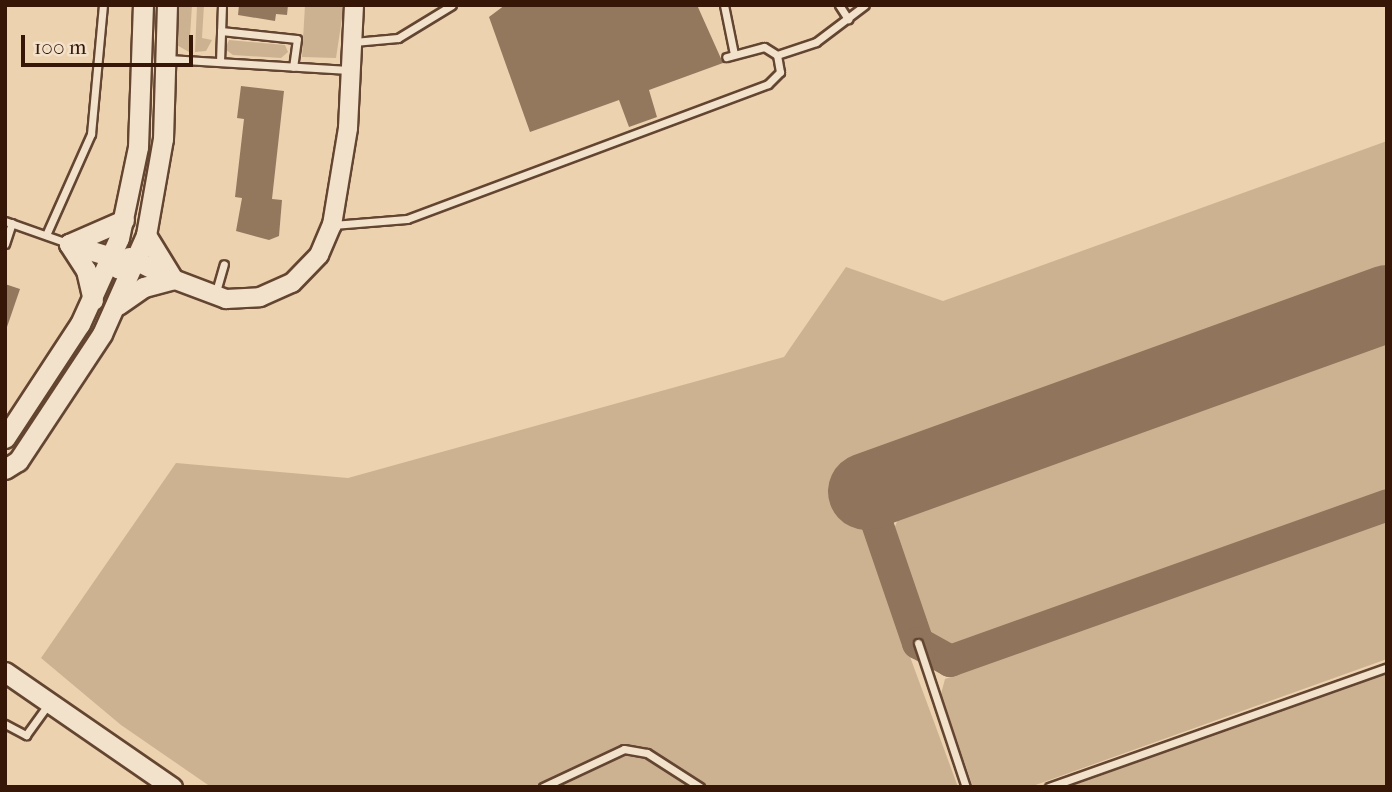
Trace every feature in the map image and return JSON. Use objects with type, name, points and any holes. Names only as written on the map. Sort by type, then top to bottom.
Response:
[{"type":"main road","points":[[5,438],[93,300],[112,257],[124,220],[139,144],[143,5]]},
{"type":"main road","points":[[5,469],[18,461],[67,389],[118,305],[146,235],[163,139],[167,5]]},
{"type":"main road","points":[[139,144],[145,181],[128,251],[135,265],[173,279]]},
{"type":"main road","points":[[69,244],[124,220]]},
{"type":"main road","points":[[146,235],[173,279]]},
{"type":"main road","points":[[69,244],[112,257]]},
{"type":"main road","points":[[69,244],[86,270],[93,300]]},
{"type":"main road","points":[[67,389],[81,346],[116,282],[112,257]]},
{"type":"main road","points":[[118,305],[144,287],[173,279]]},
{"type":"main road","points":[[5,672],[172,787]]},
{"type":"street","points":[[173,279],[214,296],[260,298],[292,283],[319,255],[332,225],[353,42],[354,5]]},
{"type":"lane","points":[[46,236],[91,134],[103,5]]},
{"type":"lane","points":[[220,62],[222,5]]},
{"type":"lane","points":[[353,42],[386,42],[452,5]]},
{"type":"lane","points":[[724,5],[734,54]]},
{"type":"lane","points":[[839,5],[848,19]]},
{"type":"lane","points":[[777,55],[816,42],[865,5]]},
{"type":"lane","points":[[221,31],[297,39],[293,67]]},
{"type":"lane","points":[[332,225],[407,219],[768,84],[780,72],[777,55],[764,47],[726,57]]},
{"type":"lane","points":[[165,58],[349,70]]},
{"type":"lane","points":[[5,244],[9,222],[69,244]]},
{"type":"lane","points":[[214,296],[224,264]]},
{"type":"lane","points":[[918,643],[966,787]]},
{"type":"lane","points":[[1049,787],[1387,667]]},
{"type":"lane","points":[[5,724],[26,735],[50,702]]},
{"type":"lane","points":[[543,787],[624,749],[647,753],[700,787]]},
{"type":"shaded area","points":[[174,5],[192,5],[189,52],[175,44]]},
{"type":"shaded area","points":[[197,5],[204,5],[202,38],[212,40],[206,51],[195,52]]},
{"type":"shaded area","points":[[305,5],[344,5],[336,58],[302,57]]},
{"type":"shaded area","points":[[229,40],[285,45],[288,52],[281,58],[233,55],[225,49]]},
{"type":"shaded area","points":[[1387,141],[1387,276],[835,475],[853,523],[860,521],[958,787],[211,787],[121,725],[41,658],[176,463],[348,478],[784,357],[846,267],[943,301]]},
{"type":"shaded area","points":[[1387,332],[1387,495],[958,649],[940,650],[928,640],[891,536],[904,505]]},
{"type":"shaded area","points":[[1387,518],[1387,659],[1030,787],[973,787],[941,694],[945,679]]},
{"type":"shaded area","points":[[1387,672],[1387,787],[1068,787]]},
{"type":"building","points":[[239,5],[288,5],[287,15],[276,14],[275,21],[238,15]]},
{"type":"building","points":[[505,5],[697,5],[723,63],[649,90],[657,117],[629,127],[619,100],[530,132],[489,17]]},
{"type":"building","points":[[241,86],[284,91],[272,199],[282,200],[279,236],[269,240],[236,231],[242,198],[235,197],[244,119],[237,118]]},
{"type":"building","points":[[5,284],[20,289],[7,327],[5,327]]},
{"type":"taxiway","points":[[866,491],[918,643],[950,661],[1387,505]]},
{"type":"runway","points":[[866,491],[1387,303]]}]
